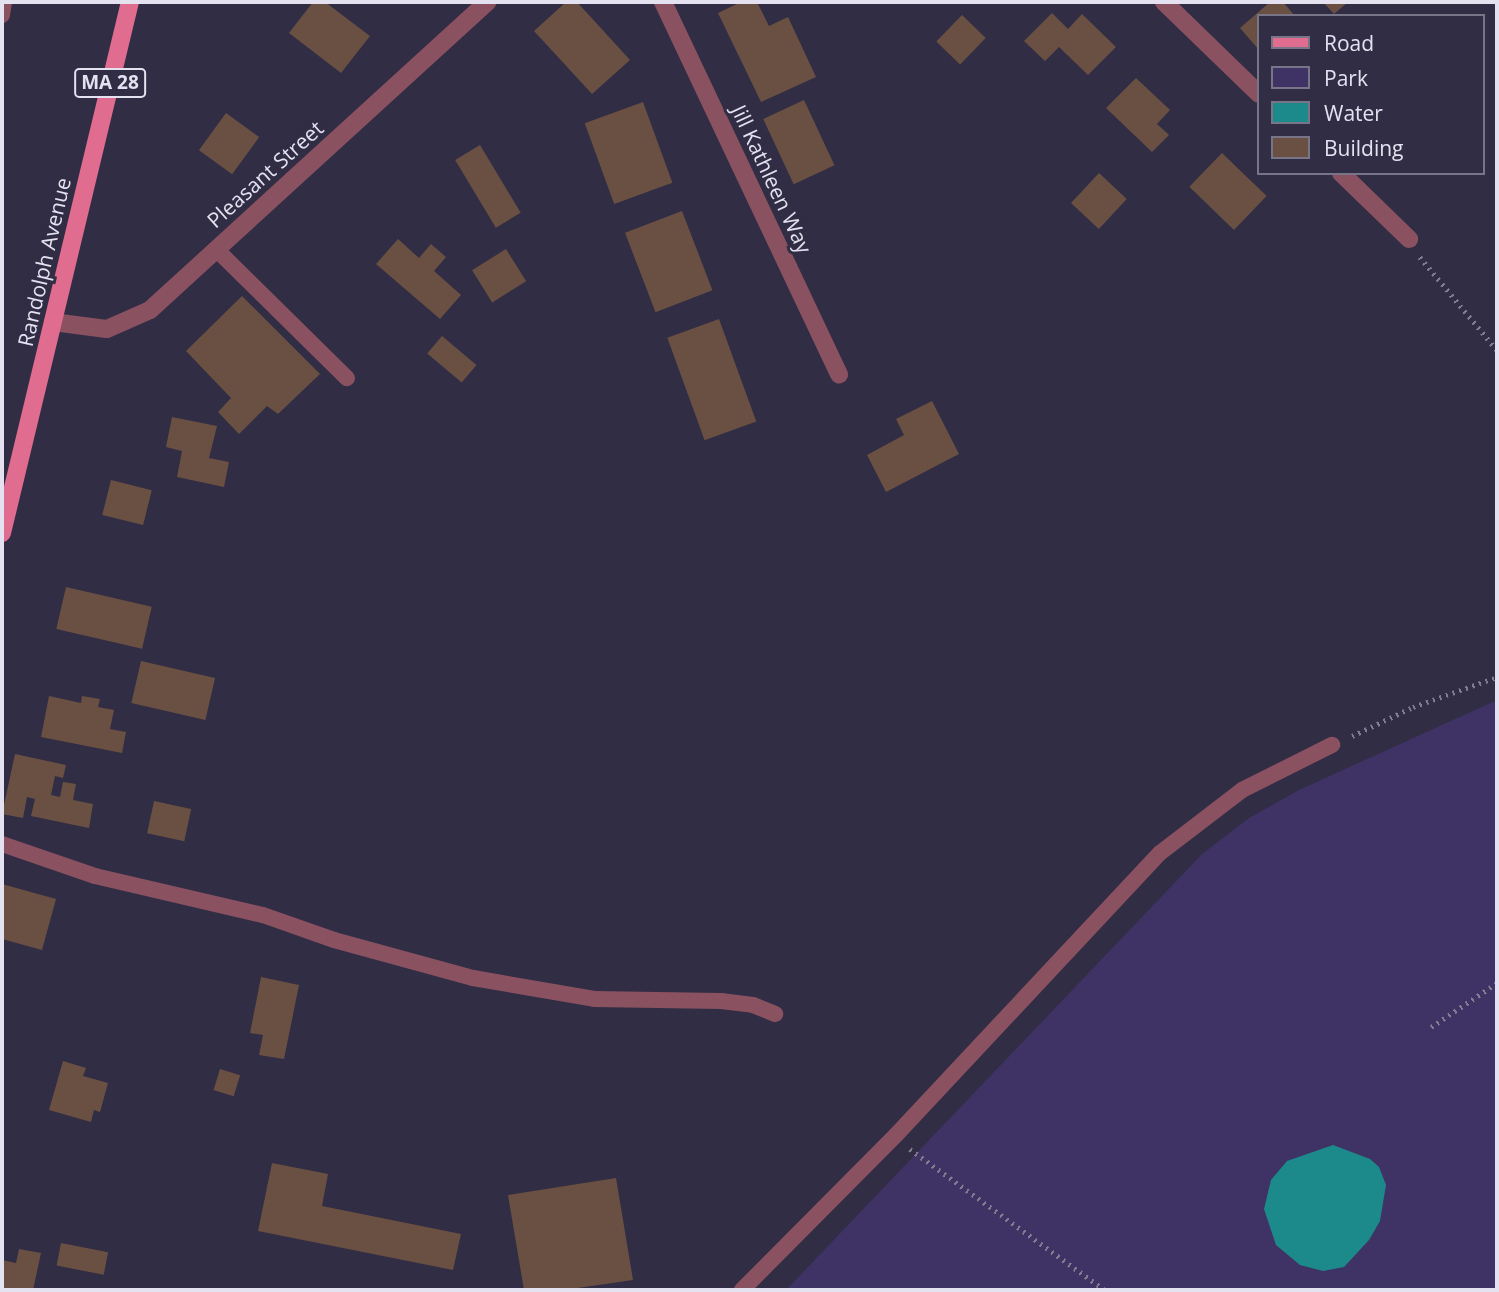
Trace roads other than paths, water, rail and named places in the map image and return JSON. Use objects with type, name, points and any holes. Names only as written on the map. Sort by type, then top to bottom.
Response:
[{"type":"main road","name":"Randolph Avenue","points":[[2,533],[130,2]]},
{"type":"street","name":"Pleasant Street","points":[[53,323],[90,330],[124,325],[150,310],[487,2]]},
{"type":"street","name":"Jill Kathleen Way","points":[[663,2],[839,375]]},
{"type":"street","points":[[1164,2],[1258,93]]},
{"type":"street","points":[[1343,175],[1409,239]]},
{"type":"lane","points":[[2,15],[4,2]]},
{"type":"lane","points":[[216,249],[347,378]]},
{"type":"lane","points":[[742,1290],[896,1135],[1180,835],[1242,790],[1332,746]]},
{"type":"lane","points":[[2,844],[95,876],[263,915],[473,978],[593,999],[721,1001],[754,1005],[775,1014]]},
{"type":"water","points":[[1333,1145],[1370,1159],[1379,1167],[1386,1185],[1380,1221],[1369,1240],[1344,1267],[1323,1271],[1300,1265],[1276,1245],[1264,1209],[1271,1180],[1287,1161]]}]
